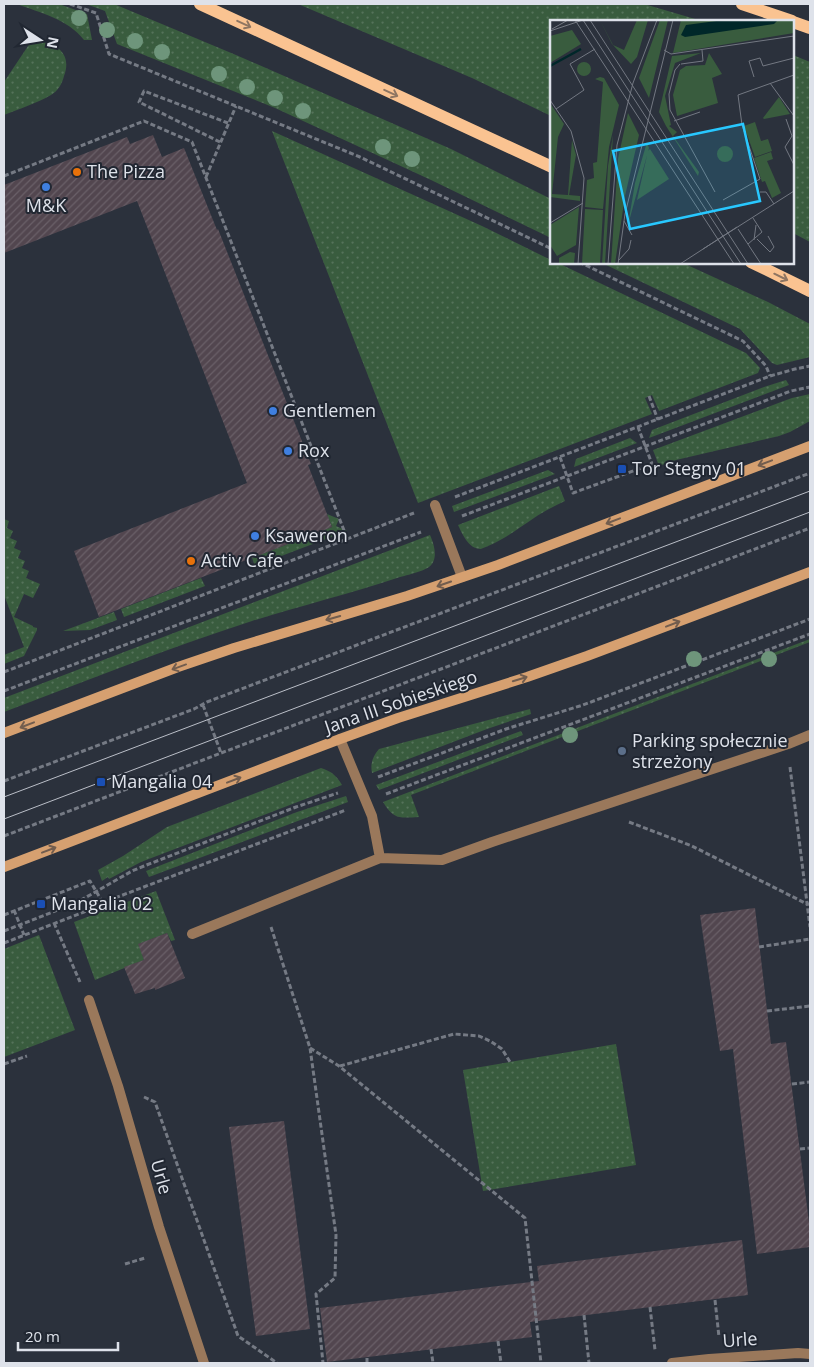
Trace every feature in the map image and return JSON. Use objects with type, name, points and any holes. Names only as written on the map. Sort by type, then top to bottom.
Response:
[{"type":"main road","points":[[200,4],[550,166]]},
{"type":"main road","points":[[742,4],[789,20]]},
{"type":"main road","points":[[794,22],[810,28]]},
{"type":"main road","points":[[755,264],[810,291]]},
{"type":"main road","points":[[4,733],[178,667],[234,648],[462,578],[810,446]]},
{"type":"main road","name":"Jana III Sobieskiego","points":[[4,867],[340,739],[587,656],[810,572]]},
{"type":"street","points":[[435,505],[462,578]]},
{"type":"street","points":[[192,934],[380,858],[442,860],[810,735]]},
{"type":"street","points":[[340,739],[372,816],[380,858]]},
{"type":"street","name":"Urle","points":[[89,1000],[118,1086],[158,1226],[204,1363]]},
{"type":"street","name":"Urle","points":[[672,1363],[721,1358],[798,1353],[810,1354]]},
{"type":"path","points":[[70,4],[96,13],[109,54],[360,157],[550,248]]},
{"type":"path","points":[[220,142],[139,102],[144,91],[228,123]]},
{"type":"path","points":[[206,177],[236,106]]},
{"type":"path","points":[[4,176],[144,121],[192,142],[347,538]]},
{"type":"path","points":[[583,264],[743,341],[766,366],[770,376]]},
{"type":"path","points":[[4,672],[770,376],[810,366]]},
{"type":"path","points":[[4,690],[791,391],[810,387]]},
{"type":"path","points":[[649,396],[658,420]]},
{"type":"path","points":[[560,457],[573,493],[652,464],[638,427]]},
{"type":"path","points":[[4,781],[810,473]]},
{"type":"path","points":[[4,836],[810,528]]},
{"type":"path","points":[[374,779],[494,733],[592,702],[810,619]]},
{"type":"path","points":[[381,796],[810,634]]},
{"type":"path","points":[[203,705],[221,753]]},
{"type":"path","points":[[788,744],[809,904],[810,927]]},
{"type":"path","points":[[4,931],[76,903],[144,866],[296,807],[344,791]]},
{"type":"path","points":[[4,943],[350,808]]},
{"type":"path","points":[[625,821],[692,846],[809,904]]},
{"type":"path","points":[[4,914],[90,881],[103,903]]},
{"type":"path","points":[[264,905],[310,1048],[336,1235],[335,1278],[316,1294],[323,1363]]},
{"type":"path","points":[[14,910],[24,935]]},
{"type":"path","points":[[54,924],[89,1000]]},
{"type":"path","points":[[759,947],[810,939]]},
{"type":"path","points":[[767,1011],[810,1006]]},
{"type":"path","points":[[339,1066],[454,1034],[479,1036],[490,1041],[502,1049],[510,1062]]},
{"type":"path","points":[[310,1048],[339,1066],[525,1218],[540,1363]]},
{"type":"path","points":[[4,1064],[27,1056]]},
{"type":"path","points":[[792,1084],[810,1082]]},
{"type":"path","points":[[118,1086],[155,1102],[238,1336],[277,1363]]},
{"type":"path","points":[[800,1149],[810,1148]]},
{"type":"path","points":[[126,1264],[148,1256]]},
{"type":"path","points":[[715,1300],[721,1358]]},
{"type":"path","points":[[650,1308],[655,1354]]},
{"type":"path","points":[[584,1316],[589,1363]]},
{"type":"path","points":[[498,1341],[501,1363]]},
{"type":"path","points":[[431,1349],[433,1363]]},
{"type":"path","points":[[367,1358],[367,1363]]},
{"type":"green space","points":[[17,4],[59,4],[87,14],[92,40],[84,40],[62,22]]},
{"type":"green space","points":[[86,4],[114,4],[236,55],[451,149],[550,198],[550,238],[275,108],[117,44],[105,11]]},
{"type":"green space","points":[[298,4],[644,4],[699,20],[550,20],[550,116],[472,78]]},
{"type":"green space","points":[[34,37],[55,46],[64,55],[66,67],[62,82],[51,95],[4,115],[4,82]]},
{"type":"green space","points":[[794,55],[810,62],[810,242],[794,234]]},
{"type":"green space","points":[[272,131],[482,226],[550,260],[550,264],[560,264],[746,353],[760,368],[758,373],[659,411],[652,395],[645,398],[652,414],[418,503]]},
{"type":"green space","points":[[604,264],[685,264],[768,302],[810,324],[810,357],[777,365],[772,363],[740,329]]},
{"type":"green space","points":[[786,380],[789,385],[649,438],[652,430]]},
{"type":"green space","points":[[810,394],[810,421],[790,432],[676,460],[659,466],[653,450],[792,398]]},
{"type":"green space","points":[[630,438],[637,443],[574,467],[576,459]]},
{"type":"green space","points":[[548,470],[555,474],[454,512],[452,506]]},
{"type":"green space","points":[[559,486],[565,501],[542,513],[500,540],[481,549],[469,544],[458,525]]},
{"type":"green space","points":[[327,514],[339,519],[336,526],[347,531],[255,566],[252,558],[332,527]]},
{"type":"green space","points":[[4,519],[9,521],[7,528],[13,531],[10,538],[17,541],[14,548],[21,551],[18,558],[25,561],[22,568],[29,571],[26,578],[40,584],[33,598],[24,594],[14,617],[37,628],[37,630],[24,656],[4,664],[4,655],[24,647],[4,595]]},
{"type":"green space","points":[[430,535],[435,556],[432,564],[423,570],[221,631],[4,712],[4,698]]},
{"type":"green space","points":[[201,578],[205,586],[124,617],[121,609]]},
{"type":"green space","points":[[114,612],[117,620],[90,630],[63,631]]},
{"type":"green space","points":[[810,639],[810,642],[411,795],[419,817],[398,817],[383,802]]},
{"type":"green space","points":[[530,709],[531,714],[372,773],[372,760],[379,749]]},
{"type":"green space","points":[[521,731],[523,735],[379,790],[376,785]]},
{"type":"green space","points":[[321,768],[333,774],[342,785],[141,862],[102,881],[98,870],[167,827]]},
{"type":"green space","points":[[346,796],[348,802],[149,877],[146,871],[297,812]]},
{"type":"green space","points":[[156,891],[175,940],[171,941],[167,933],[139,944],[144,960],[95,980],[74,922]]},
{"type":"green space","points":[[39,935],[75,1030],[4,1057],[4,949]]},
{"type":"green space","points":[[616,1044],[636,1165],[483,1191],[463,1070]]},
{"type":"building","points":[[153,135],[162,157],[184,148],[311,464],[308,465],[332,527],[99,617],[74,551],[247,483],[137,201],[4,253],[4,185],[127,137],[130,144]]},
{"type":"building","points":[[755,908],[771,1044],[786,1042],[810,1230],[810,1247],[757,1254],[733,1049],[720,1051],[700,915]]},
{"type":"building","points":[[167,933],[185,978],[155,990],[155,988],[135,994],[124,967],[144,960],[138,944]]},
{"type":"building","points":[[284,1121],[310,1329],[256,1336],[229,1127]]},
{"type":"building","points":[[742,1240],[748,1295],[530,1322],[532,1337],[327,1362],[320,1308],[539,1281],[537,1266]]},
{"type":"tram line","points":[[4,797],[810,491]]},
{"type":"tram line","points":[[4,819],[810,512]]},
{"type":"place","name":"The Pizza","points":[[77,172]]},
{"type":"place","name":"M&K","points":[[46,187]]},
{"type":"place","name":"Gentlemen","points":[[273,411]]},
{"type":"place","name":"Rox","points":[[288,451]]},
{"type":"place","name":"Tor Stegny 01","points":[[622,469]]},
{"type":"place","name":"Ksaweron","points":[[255,536]]},
{"type":"place","name":"Activ Cafe","points":[[191,561]]},
{"type":"place","name":"Parking społecznie strzeżony","points":[[622,751]]},
{"type":"place","name":"Mangalia 04","points":[[101,782]]},
{"type":"place","name":"Mangalia 02","points":[[41,904]]}]
